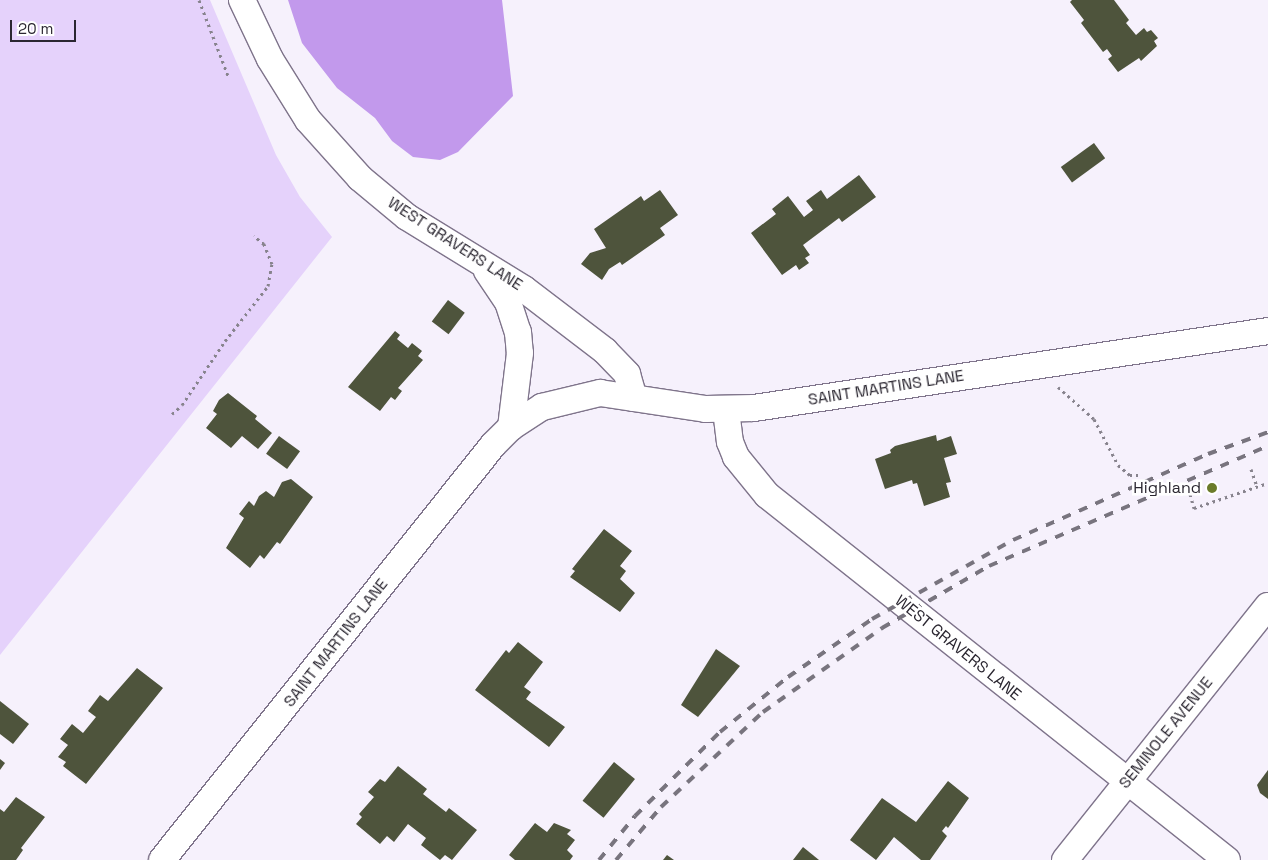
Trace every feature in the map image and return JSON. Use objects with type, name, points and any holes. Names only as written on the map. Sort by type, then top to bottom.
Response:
[{"type":"street","name":"WEST GRAVERS LANE","points":[[242,0],[290,91],[334,150],[360,178],[401,212],[524,289],[605,351],[627,374],[634,398]]},
{"type":"street","points":[[481,263],[508,302],[518,332],[520,353],[511,427]]},
{"type":"street","name":"SAINT MARTINS LANE","points":[[162,860],[511,427],[542,407],[578,396],[600,393],[726,410],[1268,330]]},
{"type":"street","name":"WEST GRAVERS LANE","points":[[726,410],[730,442],[736,457],[767,495],[1227,860]]},
{"type":"street","name":"SEMINOLE AVENUE","points":[[1065,860],[1268,606]]},
{"type":"path","points":[[199,0],[229,78]]},
{"type":"path","points":[[172,414],[186,400],[225,341],[268,286],[272,264],[264,244],[254,236]]},
{"type":"path","points":[[1058,388],[1072,404],[1094,419],[1118,465],[1130,475],[1138,476]]},
{"type":"path","points":[[1250,470],[1257,486]]},
{"type":"path","points":[[1190,494],[1194,508],[1268,483]]},
{"type":"shaded area","points":[[0,0],[210,0],[276,155],[300,197],[332,237],[0,655]]},
{"type":"shaded area","points":[[288,0],[502,0],[513,96],[458,152],[440,160],[413,157],[392,141],[375,118],[337,88],[302,43]]},
{"type":"building","points":[[1072,0],[1114,0],[1129,20],[1126,23],[1136,35],[1144,28],[1147,32],[1151,30],[1158,38],[1154,41],[1157,46],[1141,61],[1139,58],[1118,72],[1108,59],[1112,56],[1107,49],[1103,52],[1081,23],[1084,20],[1070,2]]},
{"type":"building","points":[[1094,143],[1105,158],[1072,182],[1061,167]]},
{"type":"building","points":[[859,175],[876,197],[842,222],[839,218],[803,245],[810,255],[805,258],[809,263],[799,270],[796,265],[782,275],[751,233],[776,214],[772,209],[788,196],[804,217],[813,210],[806,201],[821,190],[827,199]]},
{"type":"building","points":[[660,190],[678,215],[660,228],[665,235],[622,265],[620,262],[609,269],[602,280],[581,264],[590,253],[606,248],[594,229],[641,196],[644,201]]},
{"type":"building","points":[[448,300],[465,313],[449,334],[432,322]]},
{"type":"building","points":[[395,331],[400,335],[397,339],[408,348],[412,343],[422,351],[418,356],[423,360],[398,388],[402,391],[395,400],[391,397],[380,411],[348,387]]},
{"type":"building","points":[[228,393],[257,416],[255,419],[272,433],[258,449],[242,436],[231,448],[206,428],[217,414],[213,411],[219,400]]},
{"type":"building","points":[[936,435],[937,441],[951,436],[957,454],[944,458],[951,482],[946,483],[950,497],[924,506],[917,483],[913,484],[912,480],[885,489],[875,459],[891,453],[890,450],[895,446]]},
{"type":"building","points":[[279,436],[300,451],[287,469],[266,454]]},
{"type":"building","points":[[291,479],[313,497],[280,544],[277,542],[264,559],[260,555],[250,568],[226,548],[244,518],[239,514],[249,501],[254,506],[259,496],[266,491],[274,497],[282,482]]},
{"type":"building","points":[[604,529],[632,551],[620,566],[626,571],[620,579],[635,593],[620,612],[570,577],[575,571],[572,569]]},
{"type":"building","points":[[518,642],[543,662],[524,687],[531,692],[526,699],[565,727],[549,747],[475,690],[506,650],[509,653]]},
{"type":"building","points":[[716,649],[740,666],[698,717],[681,705]]},
{"type":"building","points":[[137,668],[163,688],[86,784],[63,766],[66,762],[58,757],[68,745],[60,739],[72,724],[83,733],[96,717],[88,711],[100,695],[108,701]]},
{"type":"building","points":[[0,701],[29,724],[13,744],[0,734]]},
{"type":"building","points":[[0,759],[5,763],[0,770]]},
{"type":"building","points":[[614,762],[635,779],[604,818],[583,801]]},
{"type":"building","points":[[398,766],[427,789],[423,794],[446,812],[449,808],[477,830],[452,860],[445,855],[440,860],[421,845],[426,838],[408,824],[394,842],[387,836],[380,844],[356,824],[362,817],[359,814],[374,797],[368,792],[380,779],[385,782]]},
{"type":"building","points":[[1268,770],[1268,799],[1260,793],[1257,785]]},
{"type":"building","points":[[948,781],[969,798],[948,828],[946,826],[942,831],[947,836],[930,860],[921,860],[894,837],[876,860],[850,840],[882,798],[916,822]]},
{"type":"building","points":[[16,797],[45,817],[21,848],[23,850],[16,860],[0,860],[0,809],[4,812]]},
{"type":"building","points":[[535,823],[547,832],[554,823],[571,830],[567,834],[575,840],[567,850],[573,856],[570,860],[515,860],[509,855]]},
{"type":"building","points":[[803,847],[819,860],[793,860]]},
{"type":"building","points":[[667,855],[674,860],[663,860]]},
{"type":"railway","points":[[599,860],[635,816],[720,732],[788,677],[872,619],[1013,540],[1208,454],[1268,432]]},
{"type":"railway","points":[[616,860],[661,807],[763,712],[882,628],[989,566],[1268,446]]},
{"type":"place","name":"Highland","points":[[1212,488]]}]
